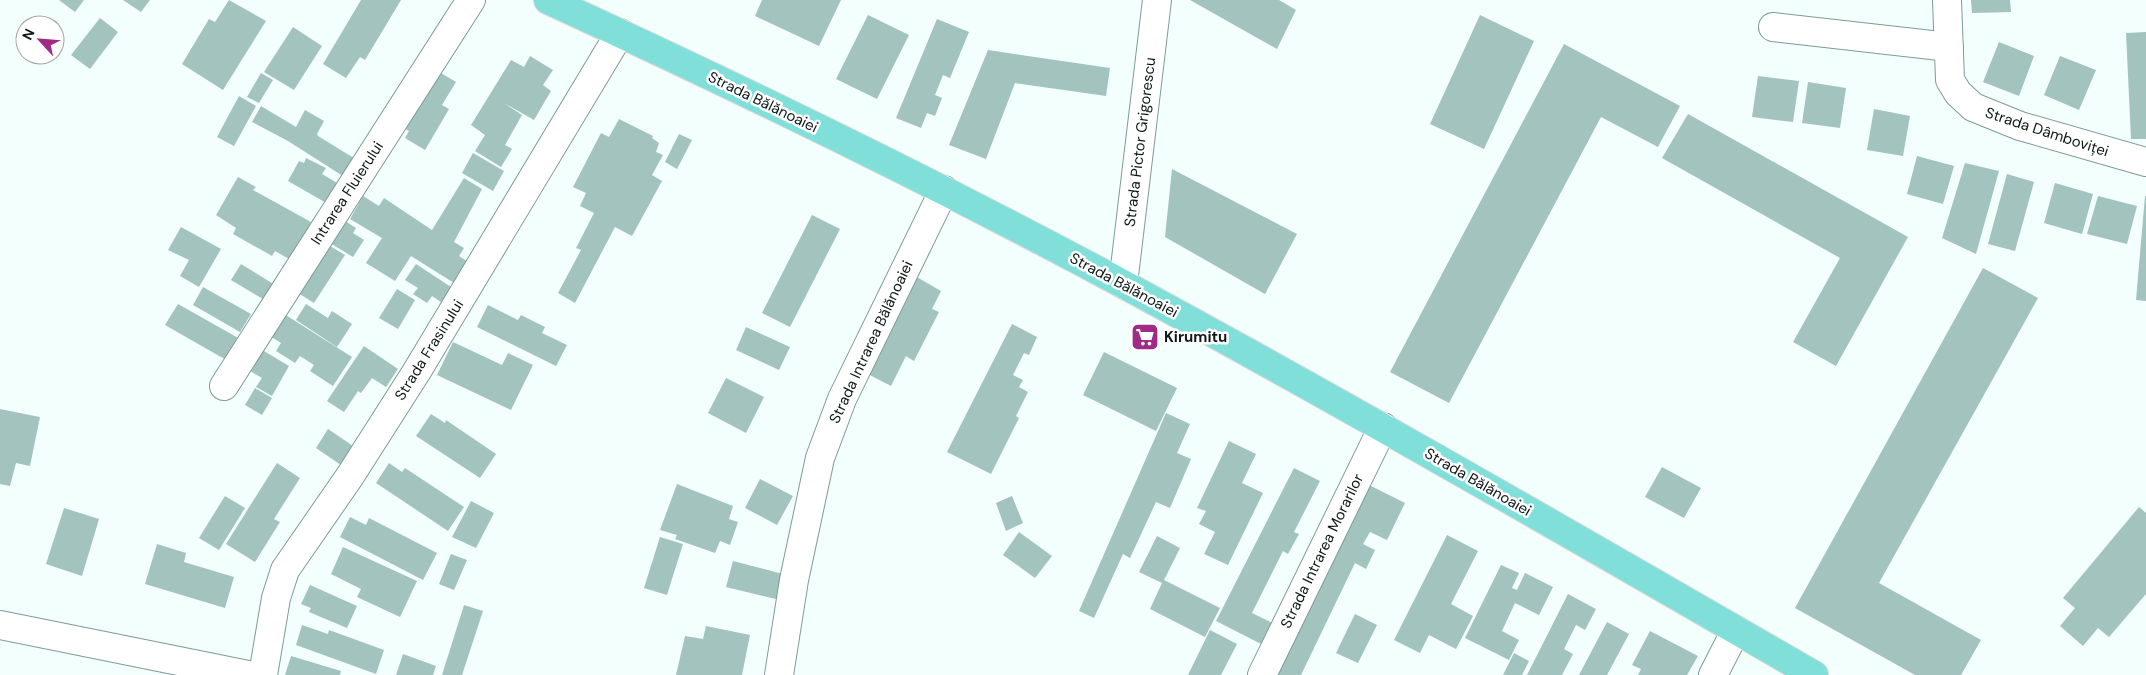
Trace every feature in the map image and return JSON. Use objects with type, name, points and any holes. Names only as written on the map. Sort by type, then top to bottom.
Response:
[{"type":"main road","name":"Strada Bălănoaiei","points":[[548,0],[944,190],[1123,284],[1383,427],[1814,675]]},
{"type":"street","name":"Intrarea Fluierului","points":[[224,386],[471,0]]},
{"type":"street","name":"Strada Pictor Grigorescu","points":[[1123,284],[1157,0]]},
{"type":"street","name":"Strada Dâmboviței","points":[[1947,0],[1950,80],[1958,93],[1973,107],[2020,126],[2146,162]]},
{"type":"street","points":[[1774,27],[1949,47]]},
{"type":"street","name":"Strada Frasinului","points":[[263,675],[276,598],[286,570],[350,476],[417,371],[620,33]]},
{"type":"street","name":"Strada Intrarea Bălănoaiei","points":[[779,675],[794,580],[820,458],[842,398],[944,190]]},
{"type":"street","name":"Strada Intrarea Morarilor","points":[[1262,675],[1383,427]]},
{"type":"street","points":[[0,626],[248,675]]},
{"type":"street","points":[[1713,675],[1736,630]]},
{"type":"building","points":[[59,0],[84,0],[75,12]]},
{"type":"building","points":[[123,0],[150,0],[141,12]]},
{"type":"building","points":[[229,0],[266,21],[223,90],[182,64],[209,19],[215,22]]},
{"type":"building","points":[[361,0],[401,0],[365,60],[360,57],[346,78],[323,64]]},
{"type":"building","points":[[762,0],[841,0],[819,46],[755,16]]},
{"type":"building","points":[[1190,0],[1279,0],[1296,10],[1277,49]]},
{"type":"building","points":[[1971,0],[2010,0],[2011,12],[1972,13]]},
{"type":"building","points":[[868,15],[909,35],[877,99],[836,79]]},
{"type":"building","points":[[1480,15],[1534,41],[1484,149],[1430,124]]},
{"type":"building","points":[[100,18],[118,32],[90,69],[71,55]]},
{"type":"building","points":[[937,19],[969,32],[950,78],[943,75],[935,95],[942,98],[935,116],[927,113],[921,128],[896,118]]},
{"type":"building","points":[[293,27],[322,46],[294,90],[264,72]]},
{"type":"building","points":[[2146,32],[2146,139],[2131,139],[2126,33]]},
{"type":"building","points":[[1999,42],[2034,56],[2019,96],[1983,82]]},
{"type":"building","points":[[1564,44],[1680,106],[1658,147],[1601,117],[1449,403],[1390,372]]},
{"type":"building","points":[[988,50],[1110,68],[1106,96],[1015,83],[986,159],[949,145]]},
{"type":"building","points":[[530,56],[553,70],[543,85],[551,91],[534,120],[504,103],[522,115],[505,145],[512,149],[501,167],[475,151],[485,135],[471,125],[511,60],[524,67]]},
{"type":"building","points":[[2060,56],[2096,70],[2079,110],[2044,95]]},
{"type":"building","points":[[434,69],[456,82],[442,105],[449,109],[425,150],[405,138],[409,131],[400,126]]},
{"type":"building","points":[[261,73],[273,80],[259,103],[247,97]]},
{"type":"building","points":[[1758,76],[1799,81],[1793,122],[1752,117]]},
{"type":"building","points":[[1808,82],[1846,88],[1840,128],[1802,123]]},
{"type":"building","points":[[239,96],[256,106],[234,146],[217,137]]},
{"type":"building","points":[[261,106],[296,127],[305,110],[324,121],[317,134],[318,136],[357,160],[346,178],[288,141],[252,122]]},
{"type":"building","points":[[1874,109],[1910,116],[1903,156],[1867,150]]},
{"type":"building","points":[[1688,114],[1908,237],[1836,366],[1793,342],[1840,258],[1662,158]]},
{"type":"building","points":[[619,119],[653,136],[652,138],[659,143],[656,152],[663,155],[652,175],[662,181],[632,236],[615,227],[575,303],[558,293],[581,250],[576,248],[594,213],[580,206],[586,193],[573,187],[601,133],[609,137]]},
{"type":"building","points":[[679,134],[692,140],[677,169],[665,162]]},
{"type":"building","points":[[473,153],[504,171],[493,191],[462,173]]},
{"type":"building","points":[[1917,156],[1954,166],[1943,204],[1907,194]]},
{"type":"building","points":[[306,158],[326,168],[322,174],[339,184],[328,204],[288,181],[299,161],[304,163]]},
{"type":"building","points":[[1965,163],[1999,171],[1976,254],[1942,238]]},
{"type":"building","points":[[1172,169],[1297,234],[1265,294],[1165,237]]},
{"type":"building","points":[[2007,174],[2034,182],[2015,251],[1988,244]]},
{"type":"building","points":[[238,177],[256,187],[253,190],[311,222],[291,260],[275,251],[272,256],[233,234],[236,228],[216,215]]},
{"type":"building","points":[[464,178],[482,189],[454,242],[464,248],[459,256],[468,262],[454,283],[411,256],[395,281],[366,263],[382,238],[350,219],[363,196],[379,206],[384,198],[432,230]]},
{"type":"building","points":[[2055,183],[2093,194],[2082,234],[2044,223]]},
{"type":"building","points":[[2098,196],[2137,206],[2127,244],[2087,234]]},
{"type":"building","points":[[2146,196],[2146,301],[2136,300]]},
{"type":"building","points":[[812,215],[840,229],[790,327],[762,313]]},
{"type":"building","points":[[339,217],[356,228],[353,233],[364,240],[353,257],[325,240]]},
{"type":"building","points":[[181,227],[221,249],[199,287],[180,276],[189,260],[168,250]]},
{"type":"building","points":[[325,243],[345,255],[314,303],[295,291]]},
{"type":"building","points":[[241,264],[275,285],[266,301],[231,280]]},
{"type":"building","points":[[416,264],[454,289],[444,304],[432,296],[427,303],[413,294],[418,288],[405,280]]},
{"type":"building","points":[[1983,268],[2038,298],[1879,583],[1981,640],[1961,675],[1915,675],[1795,608]]},
{"type":"building","points":[[915,276],[941,291],[932,309],[939,312],[914,361],[906,356],[891,386],[864,372]]},
{"type":"building","points":[[203,287],[251,314],[240,332],[193,305]]},
{"type":"building","points":[[397,289],[415,300],[398,329],[379,318]]},
{"type":"building","points":[[178,304],[240,339],[228,361],[165,325]]},
{"type":"building","points":[[306,304],[328,318],[332,311],[352,324],[337,347],[296,320]]},
{"type":"building","points":[[488,305],[518,320],[521,315],[545,327],[542,333],[567,345],[556,366],[477,327]]},
{"type":"building","points":[[281,312],[352,357],[333,386],[310,371],[314,365],[300,356],[295,363],[276,351],[281,343],[267,334]]},
{"type":"building","points":[[1012,324],[1037,337],[1029,355],[1024,353],[1013,375],[1023,380],[1019,387],[1028,392],[1016,416],[1019,418],[991,474],[947,452]]},
{"type":"building","points":[[746,327],[790,347],[779,370],[736,350]]},
{"type":"building","points":[[453,342],[502,365],[508,353],[533,365],[511,410],[437,375]]},
{"type":"building","points":[[364,346],[398,369],[386,387],[372,378],[361,393],[358,391],[344,412],[327,401]]},
{"type":"building","points":[[259,348],[289,366],[272,396],[256,387],[262,378],[247,369]]},
{"type":"building","points":[[1104,352],[1177,388],[1156,431],[1083,395]]},
{"type":"building","points":[[726,378],[764,397],[746,433],[708,413]]},
{"type":"building","points":[[255,388],[272,398],[262,415],[245,405]]},
{"type":"building","points":[[0,409],[40,417],[30,466],[16,463],[10,486],[0,484]]},
{"type":"building","points":[[1166,413],[1190,424],[1177,453],[1191,459],[1170,508],[1156,502],[1130,558],[1123,554],[1094,618],[1079,611]]},
{"type":"building","points":[[431,414],[445,423],[446,420],[496,454],[480,478],[416,436]]},
{"type":"building","points":[[328,429],[353,446],[341,465],[316,448]]},
{"type":"building","points":[[1229,441],[1256,454],[1242,483],[1263,493],[1228,565],[1204,554],[1215,532],[1199,524],[1206,511],[1197,508]]},
{"type":"building","points":[[277,463],[300,478],[274,519],[280,522],[255,562],[226,544]]},
{"type":"building","points":[[389,463],[402,472],[405,468],[464,507],[448,531],[376,483]]},
{"type":"building","points":[[1662,467],[1701,488],[1684,518],[1645,497]]},
{"type":"building","points":[[1294,468],[1320,481],[1294,532],[1299,534],[1288,554],[1283,551],[1252,613],[1279,626],[1267,647],[1216,621]]},
{"type":"building","points":[[760,479],[793,496],[777,525],[745,508]]},
{"type":"building","points":[[1365,483],[1405,503],[1387,540],[1370,532],[1363,544],[1375,550],[1366,569],[1355,563],[1301,675],[1271,675]]},
{"type":"building","points":[[677,484],[733,506],[729,519],[738,522],[730,545],[720,541],[715,553],[675,539],[677,535],[660,530]]},
{"type":"building","points":[[225,496],[245,508],[219,550],[199,538]]},
{"type":"building","points":[[1012,496],[1023,523],[1006,531],[996,503]]},
{"type":"building","points":[[471,501],[494,513],[476,548],[452,537]]},
{"type":"building","points":[[2139,507],[2146,513],[2146,594],[2109,637],[2098,628],[2083,646],[2060,626],[2075,608],[2063,598]]},
{"type":"building","points":[[64,508],[99,519],[82,576],[46,564]]},
{"type":"building","points":[[350,517],[366,525],[369,518],[437,553],[423,580],[340,537]]},
{"type":"building","points":[[1019,532],[1052,556],[1035,578],[1003,555]]},
{"type":"building","points":[[1447,535],[1478,551],[1451,604],[1473,616],[1456,649],[1429,635],[1420,653],[1394,640]]},
{"type":"building","points":[[1157,536],[1180,548],[1164,580],[1220,608],[1205,637],[1150,609],[1162,583],[1139,572]]},
{"type":"building","points":[[660,537],[683,544],[667,595],[644,588]]},
{"type":"building","points":[[157,544],[186,553],[184,562],[234,577],[225,608],[145,584]]},
{"type":"building","points":[[343,547],[417,581],[400,617],[357,597],[361,589],[331,574]]},
{"type":"building","points":[[451,554],[467,560],[454,590],[439,584]]},
{"type":"building","points":[[733,561],[787,575],[780,600],[726,587]]},
{"type":"building","points":[[1501,565],[1519,573],[1512,588],[1517,590],[1525,573],[1553,587],[1539,615],[1515,603],[1502,631],[1519,640],[1509,660],[1465,638]]},
{"type":"building","points":[[310,585],[357,606],[347,628],[309,612],[311,608],[301,604]]},
{"type":"building","points":[[1568,594],[1596,609],[1585,630],[1576,625],[1564,649],[1573,654],[1562,675],[1527,675]]},
{"type":"building","points":[[464,605],[483,611],[462,675],[442,675]]},
{"type":"building","points":[[1355,614],[1377,625],[1358,663],[1336,653]]},
{"type":"building","points":[[1607,622],[1629,634],[1607,675],[1579,675]]},
{"type":"building","points":[[302,625],[328,634],[329,630],[384,650],[376,674],[296,645]]},
{"type":"building","points":[[706,626],[750,635],[742,675],[676,675],[685,636],[703,639]]},
{"type":"building","points":[[1210,630],[1237,644],[1221,675],[1188,675]]},
{"type":"building","points":[[1650,631],[1698,656],[1687,675],[1638,675],[1641,669],[1632,665]]},
{"type":"building","points":[[1514,653],[1529,661],[1522,675],[1503,675]]},
{"type":"building","points":[[403,654],[436,666],[433,675],[396,675]]},
{"type":"building","points":[[291,656],[341,671],[340,675],[285,675]]},
{"type":"place","name":"Kirumitu","points":[[1145,337]]}]
